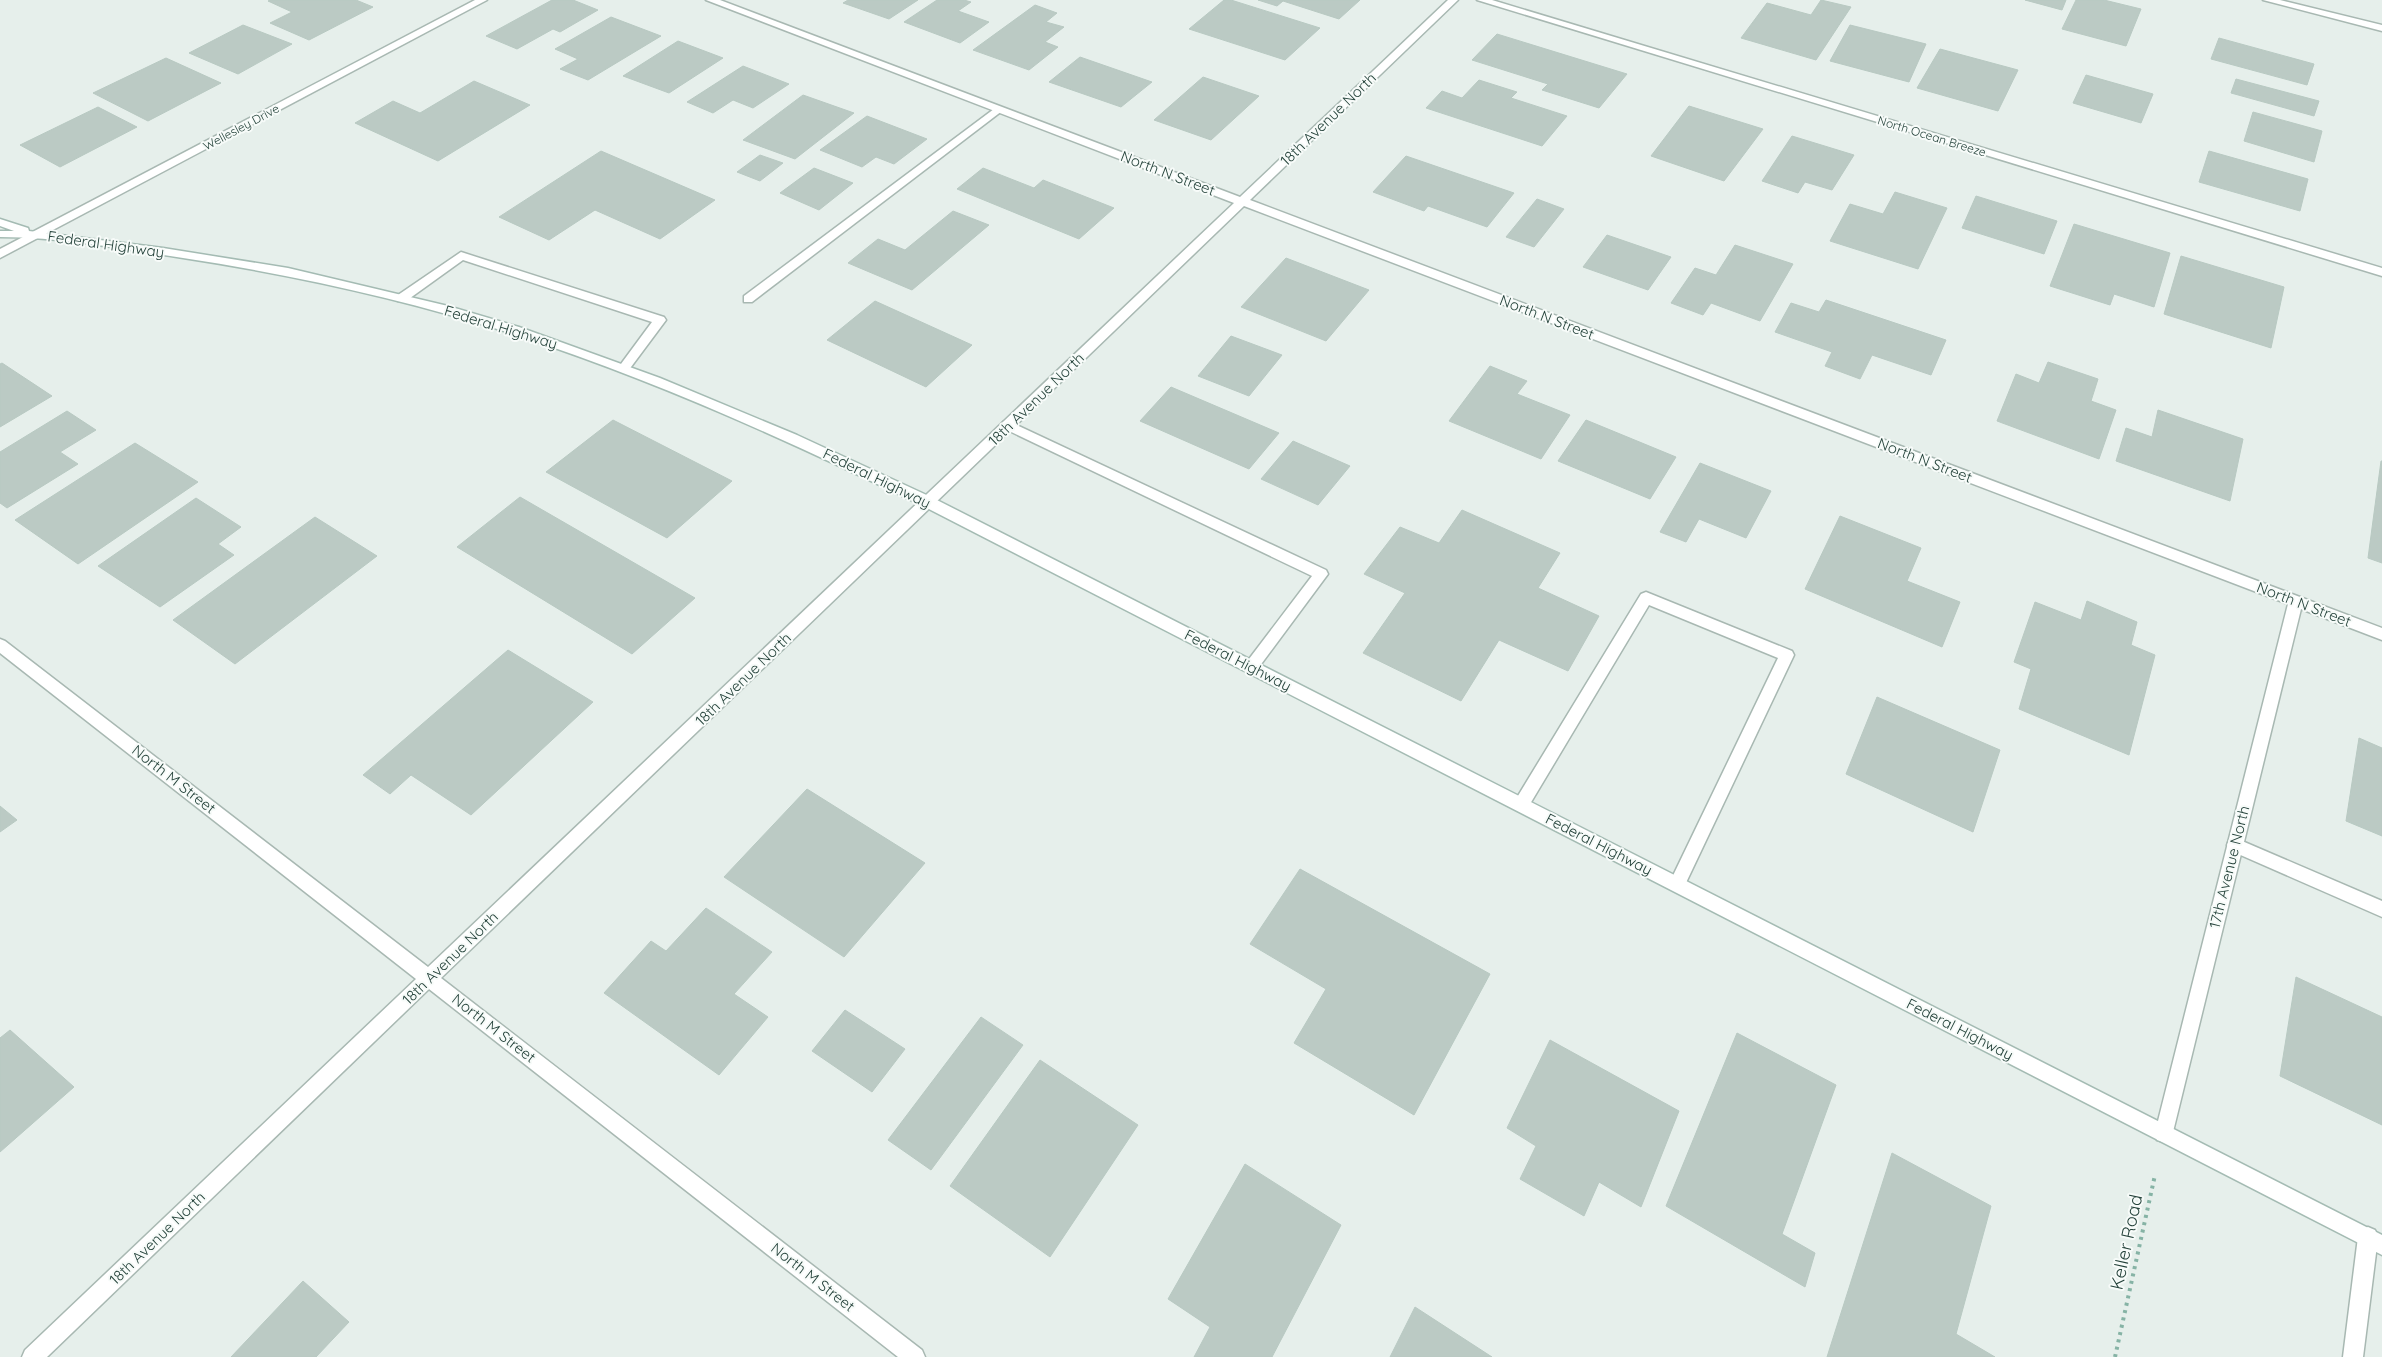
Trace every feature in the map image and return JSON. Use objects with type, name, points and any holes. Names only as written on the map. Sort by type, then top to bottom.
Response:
[{"type":"street","name":"Wellesley Drive","points":[[0,254],[482,0]]},
{"type":"street","name":"North N Street","points":[[711,0],[2382,634]]},
{"type":"street","name":"18th Avenue North","points":[[32,1357],[1453,0]]},
{"type":"street","name":"North Ocean Breeze","points":[[1482,0],[2382,272]]},
{"type":"street","points":[[2268,0],[2382,28]]},
{"type":"street","points":[[748,299],[998,109]]},
{"type":"street","name":"Federal Highway","points":[[0,222],[37,234]]},
{"type":"street","name":"Federal Highway","points":[[0,234],[37,234],[262,266],[402,298],[481,320],[624,368],[698,397],[808,444],[928,502],[2375,1241]]},
{"type":"street","points":[[402,298],[461,256],[660,320],[624,368]]},
{"type":"street","points":[[1008,425],[1321,574],[1251,667]]},
{"type":"street","points":[[1521,804],[1646,598],[1787,655],[1677,884]]},
{"type":"street","name":"17th Avenue North","points":[[2164,1133],[2296,601]]},
{"type":"street","name":"North M Street","points":[[0,644],[430,977],[915,1357]]},
{"type":"street","points":[[2235,845],[2382,909]]},
{"type":"street","points":[[2354,1357],[2375,1241]]},
{"type":"path","name":"Keller Road","points":[[2115,1357],[2164,1133]]},
{"type":"building","points":[[356,0],[373,7],[309,40],[270,23],[292,12],[268,1]]},
{"type":"building","points":[[552,0],[573,0],[598,10],[560,32],[553,29],[517,49],[486,36]]},
{"type":"building","points":[[848,0],[918,0],[889,19],[843,3]]},
{"type":"building","points":[[937,0],[964,0],[971,2],[958,11],[989,22],[960,43],[904,22]]},
{"type":"building","points":[[1224,0],[1231,0],[1320,28],[1285,60],[1189,29]]},
{"type":"building","points":[[1258,0],[1360,0],[1339,19],[1283,1],[1277,6]]},
{"type":"building","points":[[1821,0],[1851,7],[1816,60],[1741,38],[1767,3],[1811,15]]},
{"type":"building","points":[[2025,0],[2066,0],[2062,10]]},
{"type":"building","points":[[2076,0],[2104,0],[2141,9],[2126,46],[2062,29]]},
{"type":"building","points":[[1035,5],[1057,13],[1046,22],[1064,27],[1045,42],[1058,47],[1029,70],[973,50]]},
{"type":"building","points":[[611,17],[661,36],[588,80],[560,69],[578,59],[555,49]]},
{"type":"building","points":[[243,25],[292,44],[238,74],[189,53]]},
{"type":"building","points":[[1850,25],[1926,44],[1909,82],[1830,61]]},
{"type":"building","points":[[1497,34],[1627,74],[1599,108],[1542,90],[1548,84],[1472,60]]},
{"type":"building","points":[[2219,38],[2314,64],[2307,85],[2211,59]]},
{"type":"building","points":[[678,41],[723,58],[669,93],[623,76]]},
{"type":"building","points":[[1940,49],[2018,70],[1998,111],[1917,88]]},
{"type":"building","points":[[1080,57],[1152,82],[1121,107],[1049,82]]},
{"type":"building","points":[[166,58],[221,83],[148,121],[93,93]]},
{"type":"building","points":[[743,66],[789,84],[753,108],[733,100],[713,113],[687,102]]},
{"type":"building","points":[[2086,75],[2153,94],[2141,123],[2073,103]]},
{"type":"building","points":[[1203,77],[1259,96],[1211,140],[1154,120]]},
{"type":"building","points":[[2236,79],[2319,101],[2314,116],[2231,93]]},
{"type":"building","points":[[1479,80],[1517,92],[1511,98],[1567,116],[1542,146],[1426,108],[1442,91],[1462,98]]},
{"type":"building","points":[[474,81],[530,105],[438,161],[355,123],[393,101],[420,113]]},
{"type":"building","points":[[803,95],[854,113],[795,159],[743,140]]},
{"type":"building","points":[[1689,106],[1763,129],[1724,181],[1651,156]]},
{"type":"building","points":[[98,107],[137,127],[60,167],[20,145]]},
{"type":"building","points":[[2253,112],[2322,131],[2314,162],[2244,141]]},
{"type":"building","points":[[867,116],[927,139],[894,164],[876,157],[862,167],[820,150]]},
{"type":"building","points":[[1792,136],[1854,155],[1832,190],[1805,182],[1798,193],[1762,181]]},
{"type":"building","points":[[601,151],[715,200],[660,239],[595,210],[549,240],[499,217]]},
{"type":"building","points":[[2209,151],[2308,179],[2300,211],[2199,182]]},
{"type":"building","points":[[760,155],[783,163],[760,181],[737,172]]},
{"type":"building","points":[[1406,156],[1514,193],[1487,227],[1428,206],[1424,211],[1373,192]]},
{"type":"building","points":[[814,168],[853,183],[819,210],[780,193]]},
{"type":"building","points":[[983,168],[1034,188],[1043,180],[1114,208],[1079,239],[957,189]]},
{"type":"building","points":[[1895,192],[1947,208],[1918,269],[1830,241],[1850,204],[1883,214]]},
{"type":"building","points":[[1976,196],[2057,221],[2044,254],[1962,228]]},
{"type":"building","points":[[1537,199],[1564,209],[1534,247],[1506,237]]},
{"type":"building","points":[[953,211],[989,225],[912,290],[848,263],[878,239],[905,250]]},
{"type":"building","points":[[2074,224],[2170,253],[2154,307],[2114,294],[2110,305],[2050,286]]},
{"type":"building","points":[[1607,235],[1671,257],[1648,290],[1583,267]]},
{"type":"building","points":[[1735,245],[1793,264],[1760,321],[1711,303],[1703,315],[1671,303],[1695,268],[1716,275]]},
{"type":"building","points":[[2181,256],[2284,287],[2271,348],[2164,314]]},
{"type":"building","points":[[1286,258],[1369,290],[1326,341],[1241,307]]},
{"type":"building","points":[[1826,300],[1946,340],[1931,375],[1872,355],[1860,379],[1825,366],[1832,352],[1775,332],[1791,303],[1819,312]]},
{"type":"building","points":[[875,301],[972,345],[926,387],[827,340]]},
{"type":"building","points":[[1231,336],[1282,355],[1249,396],[1198,376]]},
{"type":"building","points":[[2048,362],[2098,379],[2091,401],[2116,410],[2099,459],[1997,421],[2016,374],[2039,383]]},
{"type":"building","points":[[2,363],[52,396],[0,427],[0,364]]},
{"type":"building","points":[[1490,366],[1527,381],[1517,394],[1570,415],[1541,459],[1449,421]]},
{"type":"building","points":[[1171,387],[1279,433],[1249,469],[1140,421]]},
{"type":"building","points":[[2158,410],[2243,439],[2230,501],[2116,461],[2126,428],[2152,437]]},
{"type":"building","points":[[67,411],[96,430],[60,452],[78,464],[7,508],[0,503],[0,452]]},
{"type":"building","points":[[613,420],[732,481],[667,538],[546,472]]},
{"type":"building","points":[[1586,420],[1676,457],[1650,499],[1558,461]]},
{"type":"building","points":[[1293,441],[1350,466],[1318,505],[1261,479]]},
{"type":"building","points":[[135,443],[198,482],[78,564],[15,520]]},
{"type":"building","points":[[2382,461],[2382,563],[2368,558]]},
{"type":"building","points":[[1700,463],[1771,491],[1746,538],[1699,519],[1686,542],[1660,532]]},
{"type":"building","points":[[520,497],[695,598],[632,654],[457,547]]},
{"type":"building","points":[[196,498],[241,527],[218,544],[234,555],[160,607],[98,566]]},
{"type":"building","points":[[1462,510],[1560,553],[1538,588],[1599,616],[1568,671],[1499,640],[1461,701],[1363,653],[1405,593],[1364,574],[1400,527],[1439,543]]},
{"type":"building","points":[[1840,516],[1921,548],[1907,581],[1960,602],[1942,647],[1805,589]]},
{"type":"building","points":[[315,517],[377,556],[235,664],[173,620]]},
{"type":"building","points":[[2087,601],[2137,622],[2131,645],[2155,655],[2129,755],[2019,709],[2031,669],[2014,662],[2035,602],[2081,620]]},
{"type":"building","points":[[508,650],[593,702],[471,815],[411,775],[390,794],[363,775]]},
{"type":"building","points":[[1877,697],[2000,750],[1973,832],[1846,774]]},
{"type":"building","points":[[2359,738],[2382,748],[2382,836],[2346,821]]},
{"type":"building","points":[[807,789],[925,863],[844,957],[724,877]]},
{"type":"building","points":[[0,806],[17,820],[0,832]]},
{"type":"building","points":[[1300,869],[1490,974],[1414,1115],[1294,1043],[1326,989],[1250,944]]},
{"type":"building","points":[[706,908],[772,952],[734,994],[768,1017],[719,1075],[604,993],[651,941],[666,951]]},
{"type":"building","points":[[2296,977],[2382,1017],[2382,1125],[2280,1076]]},
{"type":"building","points":[[845,1010],[905,1049],[872,1092],[812,1051]]},
{"type":"building","points":[[981,1017],[1023,1045],[931,1170],[888,1140]]},
{"type":"building","points":[[10,1030],[74,1087],[0,1152],[0,1038]]},
{"type":"building","points":[[1737,1033],[1836,1085],[1782,1234],[1815,1253],[1805,1287],[1666,1206]]},
{"type":"building","points":[[1550,1040],[1679,1111],[1641,1207],[1599,1182],[1584,1216],[1520,1179],[1536,1146],[1507,1128]]},
{"type":"building","points":[[1040,1060],[1138,1125],[1050,1257],[950,1186]]},
{"type":"building","points":[[1892,1153],[1991,1206],[1956,1334],[1995,1357],[1827,1357]]},
{"type":"building","points":[[1245,1164],[1341,1225],[1272,1357],[1194,1357],[1210,1327],[1168,1299]]},
{"type":"building","points":[[303,1281],[349,1322],[316,1357],[231,1357]]},
{"type":"building","points":[[1415,1307],[1492,1357],[1390,1357]]}]
